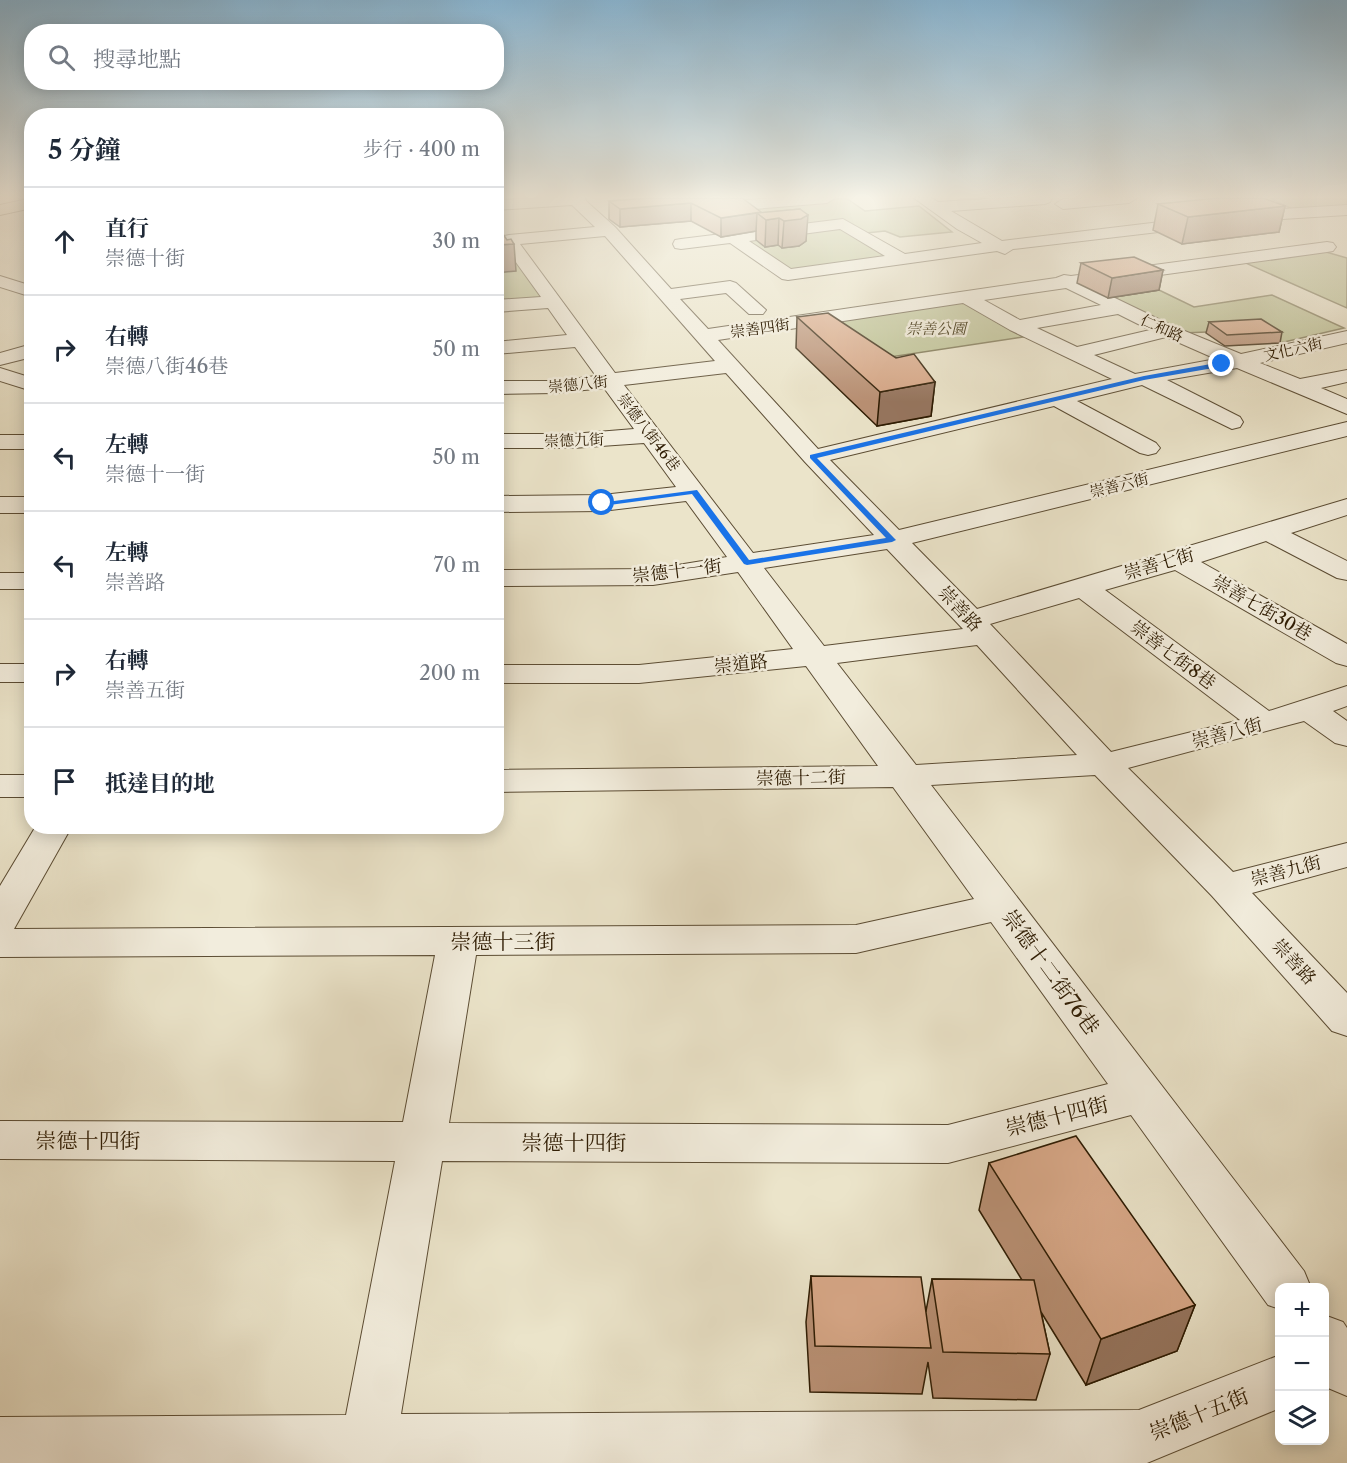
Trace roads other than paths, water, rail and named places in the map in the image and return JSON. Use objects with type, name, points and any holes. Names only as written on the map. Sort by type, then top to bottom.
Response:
[{"type":"street","name":"崇德八街46巷","points":[[524,266],[554,302],[610,381],[817,656]]},
{"type":"street","name":"崇善路","points":[[640,266],[813,457],[977,627],[1104,764],[1225,887],[1347,1020]]},
{"type":"street","points":[[775,266],[788,275],[846,266]]},
{"type":"street","points":[[885,266],[905,278]]},
{"type":"street","name":"仁和路","points":[[1037,266],[1168,331],[1347,407]]},
{"type":"street","name":"崇善四街","points":[[702,336],[1184,266]]},
{"type":"street","points":[[819,270],[845,287]]},
{"type":"street","points":[[0,281],[24,275]]},
{"type":"street","points":[[0,281],[24,289]]},
{"type":"street","points":[[665,295],[730,287],[756,310]]},
{"type":"street","points":[[967,298],[1074,354],[1232,422]]},
{"type":"street","points":[[504,305],[554,302]]},
{"type":"street","points":[[1017,326],[1118,308]]},
{"type":"street","points":[[1074,354],[1168,331]]},
{"type":"street","name":"文化六街","points":[[813,457],[1138,380],[1347,337]]},
{"type":"street","points":[[504,347],[582,340]]},
{"type":"street","points":[[0,359],[24,352]]},
{"type":"street","name":"崇德八街","points":[[504,387],[555,387],[730,366]]},
{"type":"street","points":[[0,374],[24,382]]},
{"type":"street","points":[[1298,386],[1347,376]]},
{"type":"street","points":[[1059,400],[1148,448]]},
{"type":"street","name":"崇善六街","points":[[892,540],[1347,429]]},
{"type":"street","name":"崇德九街","points":[[504,441],[572,441],[652,435]]},
{"type":"street","points":[[0,442],[24,442]]},
{"type":"street","points":[[504,504],[602,503],[694,492]]},
{"type":"street","points":[[0,505],[24,505]]},
{"type":"street","name":"崇善七街","points":[[977,627],[1082,586],[1178,560],[1347,507]]},
{"type":"street","points":[[1266,531],[1347,572]]},
{"type":"street","name":"崇德十一街","points":[[504,578],[653,577],[892,540]]},
{"type":"street","name":"崇善七街30巷","points":[[1178,560],[1347,657]]},
{"type":"street","points":[[0,581],[24,581]]},
{"type":"street","name":"崇善七街8巷","points":[[1082,586],[1264,723]]},
{"type":"street","name":"崇道路","points":[[504,674],[639,674],[817,656],[977,627]]},
{"type":"street","name":"崇德十二街76巷","points":[[817,656],[1283,1283]]},
{"type":"street","points":[[0,673],[24,673]]},
{"type":"street","name":"崇善八街","points":[[1104,764],[1264,723],[1310,710],[1347,696]]},
{"type":"street","points":[[1310,710],[1347,736]]},
{"type":"street","name":"崇德十二街","points":[[504,781],[906,776],[1104,764]]},
{"type":"street","points":[[0,786],[24,786]]},
{"type":"street","points":[[0,919],[49,834]]},
{"type":"street","name":"崇善九街","points":[[1225,887],[1347,855]]},
{"type":"street","name":"崇德十三街","points":[[0,943],[856,939],[1002,906]]},
{"type":"street","points":[[367,1453],[458,941]]},
{"type":"street","name":"崇德十四街","points":[[0,1140],[948,1144],[1142,1094]]},
{"type":"street","name":"崇德十五街","points":[[0,1445],[367,1453],[1139,1438],[1275,1383]]},
{"type":"park label","name":"崇善公園","points":[[936,328]]}]
